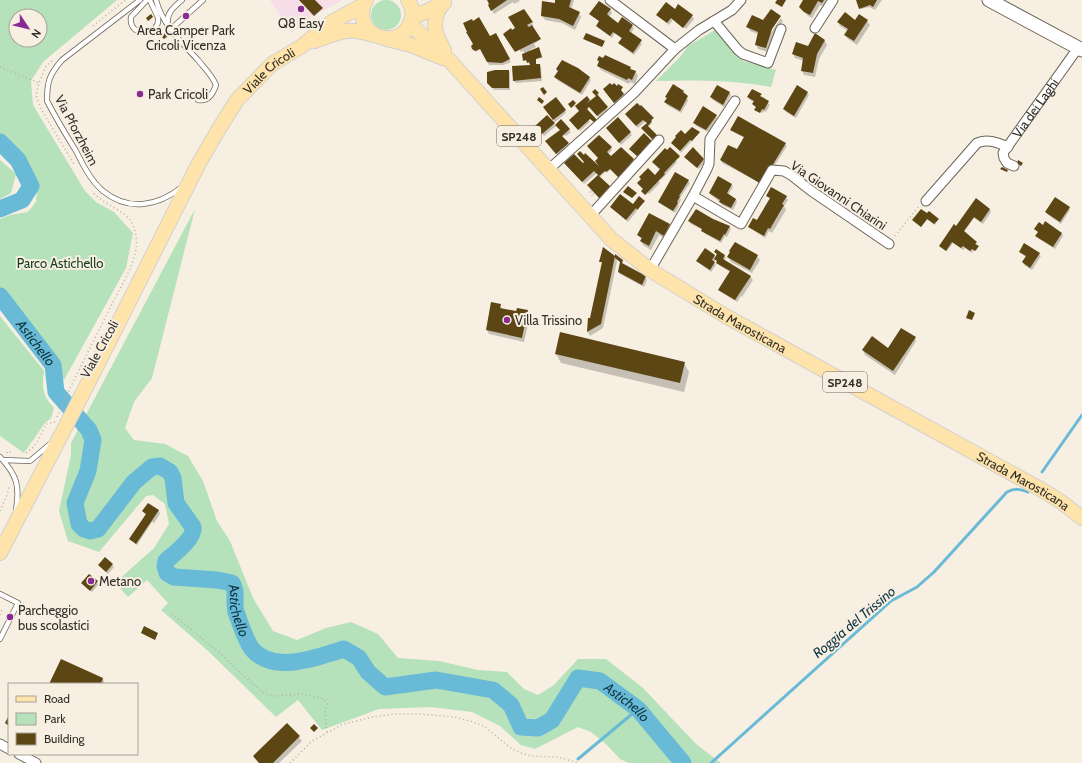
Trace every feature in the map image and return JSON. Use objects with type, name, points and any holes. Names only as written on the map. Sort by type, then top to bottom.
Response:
[{"type":"main road","points":[[365,2],[362,12],[365,25],[381,37],[401,35],[406,30],[411,21],[412,10],[408,0]]},
{"type":"main road","name":"Viale Cricoli","points":[[28,500],[49,445],[78,387],[180,202],[199,163],[237,100],[272,64],[302,46],[332,22],[365,2]]},
{"type":"main road","points":[[411,21],[446,2]]},
{"type":"main road","name":"Strada Marosticana","points":[[446,2],[436,16],[435,30],[437,38],[450,61]]},
{"type":"main road","name":"Strada Marosticana","points":[[411,21],[450,61],[611,239],[650,270],[729,318],[1035,486],[1077,511],[1082,518]]},
{"type":"main road","name":"Viale Cricoli","points":[[302,46],[341,31],[357,30],[381,37]]},
{"type":"main road","name":"Strada Marosticana","points":[[381,37],[411,45],[450,61]]},
{"type":"main road","name":"Viale Cricoli","points":[[0,552],[28,500],[61,420]]},
{"type":"street","points":[[610,0],[675,49]]},
{"type":"street","points":[[548,170],[634,93],[675,49],[699,30],[732,10],[741,0]]},
{"type":"street","points":[[815,28],[833,0]]},
{"type":"street","name":"Via dei Laghi","points":[[989,0],[1080,49],[1003,153],[1007,163],[1014,166]]},
{"type":"street","points":[[714,21],[743,54],[768,63],[780,29]]},
{"type":"street","points":[[650,270],[693,196],[709,164],[710,139],[735,101]]},
{"type":"street","points":[[590,216],[659,140]]},
{"type":"street","points":[[926,201],[982,140],[1008,146]]},
{"type":"street","name":"Via Giovanni Chiarini","points":[[693,196],[741,224],[772,170],[777,169],[791,175],[810,190],[889,244]]},
{"type":"street","points":[[21,755],[36,763]]},
{"type":"lane","points":[[156,0],[166,22],[212,77],[216,85],[213,93],[207,99],[203,101],[198,100]]},
{"type":"lane","points":[[166,22],[170,13],[182,0]]},
{"type":"lane","points":[[171,29],[203,0]]},
{"type":"lane","points":[[145,1],[158,18],[156,26],[144,33],[136,30],[130,20],[132,14],[145,1]]},
{"type":"lane","name":"Via Pforzheim","points":[[145,1],[62,60],[52,72],[47,88],[47,101],[91,178],[104,192],[122,201],[138,204],[157,202],[164,199],[184,185],[199,163]]},
{"type":"lane","points":[[1,459],[30,461],[49,445]]},
{"type":"lane","points":[[1,459],[16,478],[19,493],[15,522]]},
{"type":"lane","points":[[0,594],[18,603],[0,639]]},
{"type":"path","points":[[0,66],[39,83]]},
{"type":"path","name":"Via Giovanni Chiarini","points":[[889,244],[922,201],[926,201]]},
{"type":"path","points":[[21,454],[26,454],[31,450],[46,424],[61,420],[78,387]]},
{"type":"path","points":[[1,459],[8,451],[17,455]]},
{"type":"path","points":[[0,511],[8,495],[9,485]]},
{"type":"path","points":[[0,615],[3,608]]},
{"type":"path","points":[[172,614],[221,654],[265,694],[277,696],[303,694],[324,700],[327,703],[325,712],[327,733]]},
{"type":"path","points":[[290,763],[312,741],[343,724],[394,714],[420,714],[470,720],[484,726],[512,749],[521,753],[531,756],[540,755],[558,757],[578,763]]},
{"type":"shaded area","name":"Q8 Easy","points":[[270,0],[342,0],[310,18],[291,33]]},
{"type":"green space","name":"Parco Astichello","points":[[0,0],[117,0],[43,62],[31,81],[33,105],[85,191],[96,202],[114,212],[133,233],[126,268],[64,380],[0,288],[0,219],[10,215],[28,212],[36,202],[37,187],[20,156],[0,136]]},
{"type":"green space","points":[[386,0],[397,4],[401,15],[397,26],[386,30],[375,26],[371,15],[375,4]]},
{"type":"green space","points":[[715,30],[719,30],[743,61],[776,70],[771,87],[714,81],[656,81],[680,57],[688,46]]},
{"type":"green space","points":[[0,160],[16,174],[11,193],[0,199]]},
{"type":"green space","points":[[195,209],[152,378],[134,402],[125,428],[134,440],[165,444],[188,456],[203,481],[217,521],[230,541],[253,598],[273,631],[297,640],[326,628],[351,622],[378,634],[398,658],[439,661],[478,670],[507,672],[524,689],[538,695],[554,685],[578,659],[606,659],[643,688],[696,744],[721,763],[629,763],[620,759],[607,745],[591,732],[578,727],[535,749],[521,745],[500,726],[472,712],[431,707],[379,709],[322,730],[298,700],[276,717],[207,650],[161,610],[168,603],[147,580],[128,597],[115,583],[154,548],[169,524],[165,504],[153,495],[146,496],[99,552],[68,541],[59,511],[71,455],[71,443]]},
{"type":"green space","points":[[0,316],[44,371],[43,382],[45,395],[54,408],[51,418],[45,423],[24,453],[0,436]]},
{"type":"building","points":[[299,0],[315,0],[323,8],[314,16]]},
{"type":"building","points":[[487,0],[507,0],[491,11]]},
{"type":"building","points":[[555,0],[571,0],[569,7],[580,12],[573,26],[559,19],[541,16],[542,1],[555,3]]},
{"type":"building","points":[[777,0],[786,0],[782,7],[775,3]]},
{"type":"building","points":[[803,0],[824,0],[822,3],[818,1],[810,15],[799,7]]},
{"type":"building","points":[[856,0],[877,0],[873,7],[870,5],[859,9]]},
{"type":"building","points":[[599,1],[611,9],[607,14],[618,23],[622,17],[633,25],[629,31],[642,40],[633,53],[618,43],[622,38],[613,32],[610,36],[596,26],[599,21],[589,14]]},
{"type":"building","points":[[666,2],[675,9],[678,4],[693,15],[683,28],[671,18],[667,23],[656,15]]},
{"type":"building","points":[[524,9],[533,22],[527,25],[529,27],[532,25],[541,39],[515,52],[503,34],[511,28],[512,30],[515,28],[508,17]]},
{"type":"building","points":[[771,9],[781,16],[772,29],[766,48],[755,45],[758,32],[746,27],[752,15],[763,20]]},
{"type":"building","points":[[845,12],[855,20],[859,14],[868,20],[854,41],[844,35],[848,29],[837,22]]},
{"type":"building","points":[[151,14],[153,17],[148,21],[146,18]]},
{"type":"building","points":[[479,17],[490,36],[496,33],[510,59],[502,63],[487,62],[480,49],[475,51],[472,49],[471,46],[473,44],[463,23],[472,19],[473,21]]},
{"type":"building","points":[[169,30],[172,34],[170,36],[169,34],[164,39],[161,36]]},
{"type":"building","points":[[586,33],[605,41],[602,47],[583,39]]},
{"type":"building","points":[[815,33],[825,40],[817,54],[813,73],[801,71],[803,58],[792,54],[796,42],[808,46]]},
{"type":"building","points":[[539,47],[542,57],[536,59],[536,64],[540,64],[541,78],[513,81],[512,66],[530,65],[526,60],[523,61],[522,54]]},
{"type":"building","points":[[605,55],[631,67],[630,69],[636,71],[632,80],[628,78],[627,80],[597,66],[599,56],[603,58]]},
{"type":"building","points":[[562,60],[578,68],[590,77],[580,93],[554,77],[558,71],[556,69]]},
{"type":"building","points":[[495,70],[509,70],[509,88],[492,88],[487,83],[487,72]]},
{"type":"building","points":[[610,83],[612,85],[614,83],[617,86],[618,84],[623,87],[621,90],[624,94],[614,103],[603,89]]},
{"type":"building","points":[[673,84],[684,91],[683,92],[688,96],[680,111],[664,102],[667,98],[665,97]]},
{"type":"building","points":[[717,85],[730,92],[723,105],[710,97]]},
{"type":"building","points":[[797,85],[808,92],[794,116],[783,109]]},
{"type":"building","points":[[543,87],[547,92],[544,95],[540,89]]},
{"type":"building","points":[[595,89],[599,93],[597,94],[608,107],[597,116],[589,107],[587,109],[598,121],[595,123],[590,119],[578,130],[569,120],[579,111],[575,106],[587,96],[590,100],[586,104],[596,96],[592,92]]},
{"type":"building","points":[[752,89],[762,94],[760,96],[769,101],[764,110],[762,109],[760,113],[754,110],[756,107],[752,104],[754,101],[747,97]]},
{"type":"building","points":[[539,97],[544,101],[542,104],[537,100]]},
{"type":"building","points":[[556,97],[566,110],[553,120],[543,107]]},
{"type":"building","points":[[573,100],[576,103],[571,108],[568,104]]},
{"type":"building","points":[[637,103],[654,118],[648,126],[658,136],[653,140],[641,128],[647,123],[643,120],[636,126],[625,114]]},
{"type":"building","points":[[703,106],[717,115],[706,130],[693,123]]},
{"type":"building","points":[[547,115],[555,123],[542,134],[535,126]]},
{"type":"building","points":[[738,116],[786,143],[769,171],[763,185],[720,160],[728,145],[737,149],[744,137],[730,130]]},
{"type":"building","points":[[618,117],[631,132],[619,143],[606,128]]},
{"type":"building","points":[[561,119],[570,129],[562,136],[569,143],[556,154],[545,141],[560,130],[555,125]]},
{"type":"building","points":[[692,127],[700,132],[680,151],[671,143],[681,130],[685,134]]},
{"type":"building","points":[[644,133],[653,142],[638,157],[629,149]]},
{"type":"building","points":[[599,135],[612,147],[607,152],[611,156],[621,147],[634,159],[630,164],[631,165],[619,178],[610,169],[599,176],[611,187],[600,199],[587,185],[598,175],[594,171],[582,182],[564,163],[574,154],[583,163],[584,162],[577,154],[580,151],[584,155],[585,153],[599,166],[595,161],[598,158],[587,146]]},
{"type":"building","points":[[670,147],[680,156],[645,195],[641,191],[643,189],[637,183],[641,179],[639,177],[648,168],[655,175],[660,169],[652,162],[665,148],[667,150]]},
{"type":"building","points":[[693,147],[704,159],[697,168],[684,157]]},
{"type":"building","points":[[1018,160],[1023,163],[1021,166],[1017,163]]},
{"type":"building","points":[[1002,167],[1008,170],[1007,172],[1000,169]]},
{"type":"building","points":[[675,172],[689,180],[679,196],[678,203],[673,211],[658,202]]},
{"type":"building","points":[[718,176],[732,184],[727,193],[736,199],[731,208],[719,202],[720,200],[709,193]]},
{"type":"building","points":[[628,186],[637,193],[632,198],[623,192]]},
{"type":"building","points":[[771,187],[787,196],[782,204],[784,205],[770,229],[768,228],[764,236],[748,227],[753,218],[757,220],[770,198],[766,196]]},
{"type":"building","points":[[620,194],[633,204],[639,196],[645,201],[637,210],[636,208],[626,220],[610,207]]},
{"type":"building","points":[[1055,197],[1070,207],[1060,222],[1045,212]]},
{"type":"building","points":[[976,198],[990,209],[981,222],[974,217],[964,231],[977,242],[975,244],[979,246],[975,251],[972,249],[970,251],[963,246],[961,248],[952,242],[946,251],[939,246],[954,224],[956,226]]},
{"type":"building","points":[[696,209],[713,219],[730,226],[720,241],[701,231],[702,229],[688,221]]},
{"type":"building","points":[[921,209],[927,213],[929,211],[939,219],[934,224],[927,219],[921,227],[912,220]]},
{"type":"building","points":[[649,213],[670,224],[664,236],[656,231],[649,246],[640,241],[642,238],[637,235]]},
{"type":"building","points":[[1045,221],[1062,233],[1053,247],[1035,236],[1038,232],[1034,229],[1039,222],[1043,225]]},
{"type":"building","points":[[735,242],[758,255],[750,270],[727,257]]},
{"type":"building","points":[[1024,243],[1040,253],[1030,268],[1022,262],[1026,256],[1019,252]]},
{"type":"building","points":[[603,247],[615,256],[601,324],[587,332],[588,318],[590,318],[602,262],[599,262]]},
{"type":"building","points":[[705,248],[715,255],[712,260],[715,262],[710,270],[696,261]]},
{"type":"building","points":[[716,249],[725,255],[723,259],[751,276],[735,300],[718,290],[730,271],[716,263],[717,261],[714,259],[717,254],[714,252]]},
{"type":"building","points":[[615,254],[623,260],[622,263],[646,276],[642,285],[618,272],[620,262],[615,258]]},
{"type":"building","name":"Villa Trissino","points":[[491,302],[501,304],[500,308],[516,311],[517,308],[528,310],[522,338],[486,330]]},
{"type":"building","points":[[969,310],[975,313],[972,320],[966,318]]},
{"type":"building","points":[[901,328],[916,337],[893,371],[862,350],[872,336],[888,348]]},
{"type":"building","points":[[560,332],[685,362],[680,383],[555,354]]},
{"type":"building","points":[[148,503],[159,510],[136,544],[129,539],[146,514],[142,511]]},
{"type":"building","points":[[105,557],[113,564],[106,572],[98,565]]},
{"type":"building","points":[[89,574],[98,581],[90,591],[81,583]]},
{"type":"building","points":[[144,626],[158,633],[155,640],[141,633]]},
{"type":"building","points":[[61,659],[103,678],[101,683],[49,683]]},
{"type":"building","points":[[8,717],[8,725],[5,723]]},
{"type":"building","points":[[287,723],[300,736],[273,763],[259,763],[253,756]]},
{"type":"building","points":[[314,724],[318,728],[314,732],[310,728]]},
{"type":"waterway","name":"Astichello","points":[[0,142],[18,160],[31,186],[22,200],[0,209]]},
{"type":"waterway","name":"Astichello","points":[[0,296],[53,365],[56,392],[89,430],[93,440],[88,471],[75,503],[79,524],[84,529],[90,531],[98,529],[134,482],[152,467],[160,466],[170,472],[173,478],[176,503],[193,527],[193,531],[191,536],[179,550],[166,561],[165,566],[167,573],[174,577],[217,580],[232,583],[235,590],[236,612],[243,631],[252,649],[261,657],[284,663],[296,662],[344,649],[359,658],[368,672],[385,687],[436,680],[493,690],[511,705],[521,727],[538,728],[552,720],[578,678],[600,681],[638,709],[683,763]]},
{"type":"waterway","name":"Roggia del Trissino","points":[[1042,472],[1082,415]]},
{"type":"waterway","name":"Roggia del Trissino","points":[[711,763],[891,601],[917,587],[934,572],[1007,492],[1018,489],[1028,492]]},
{"type":"waterway","points":[[578,759],[638,709]]},
{"type":"place","name":"Q8 Easy","points":[[301,9]]},
{"type":"place","name":"Area Camper Park Cricoli Vicenza","points":[[186,16]]},
{"type":"place","name":"Park Cricoli","points":[[140,94]]},
{"type":"place","name":"Villa Trissino","points":[[507,320]]},
{"type":"place","name":"Metano","points":[[91,581]]},
{"type":"place","name":"Parcheggio bus scolastici","points":[[10,617]]}]
